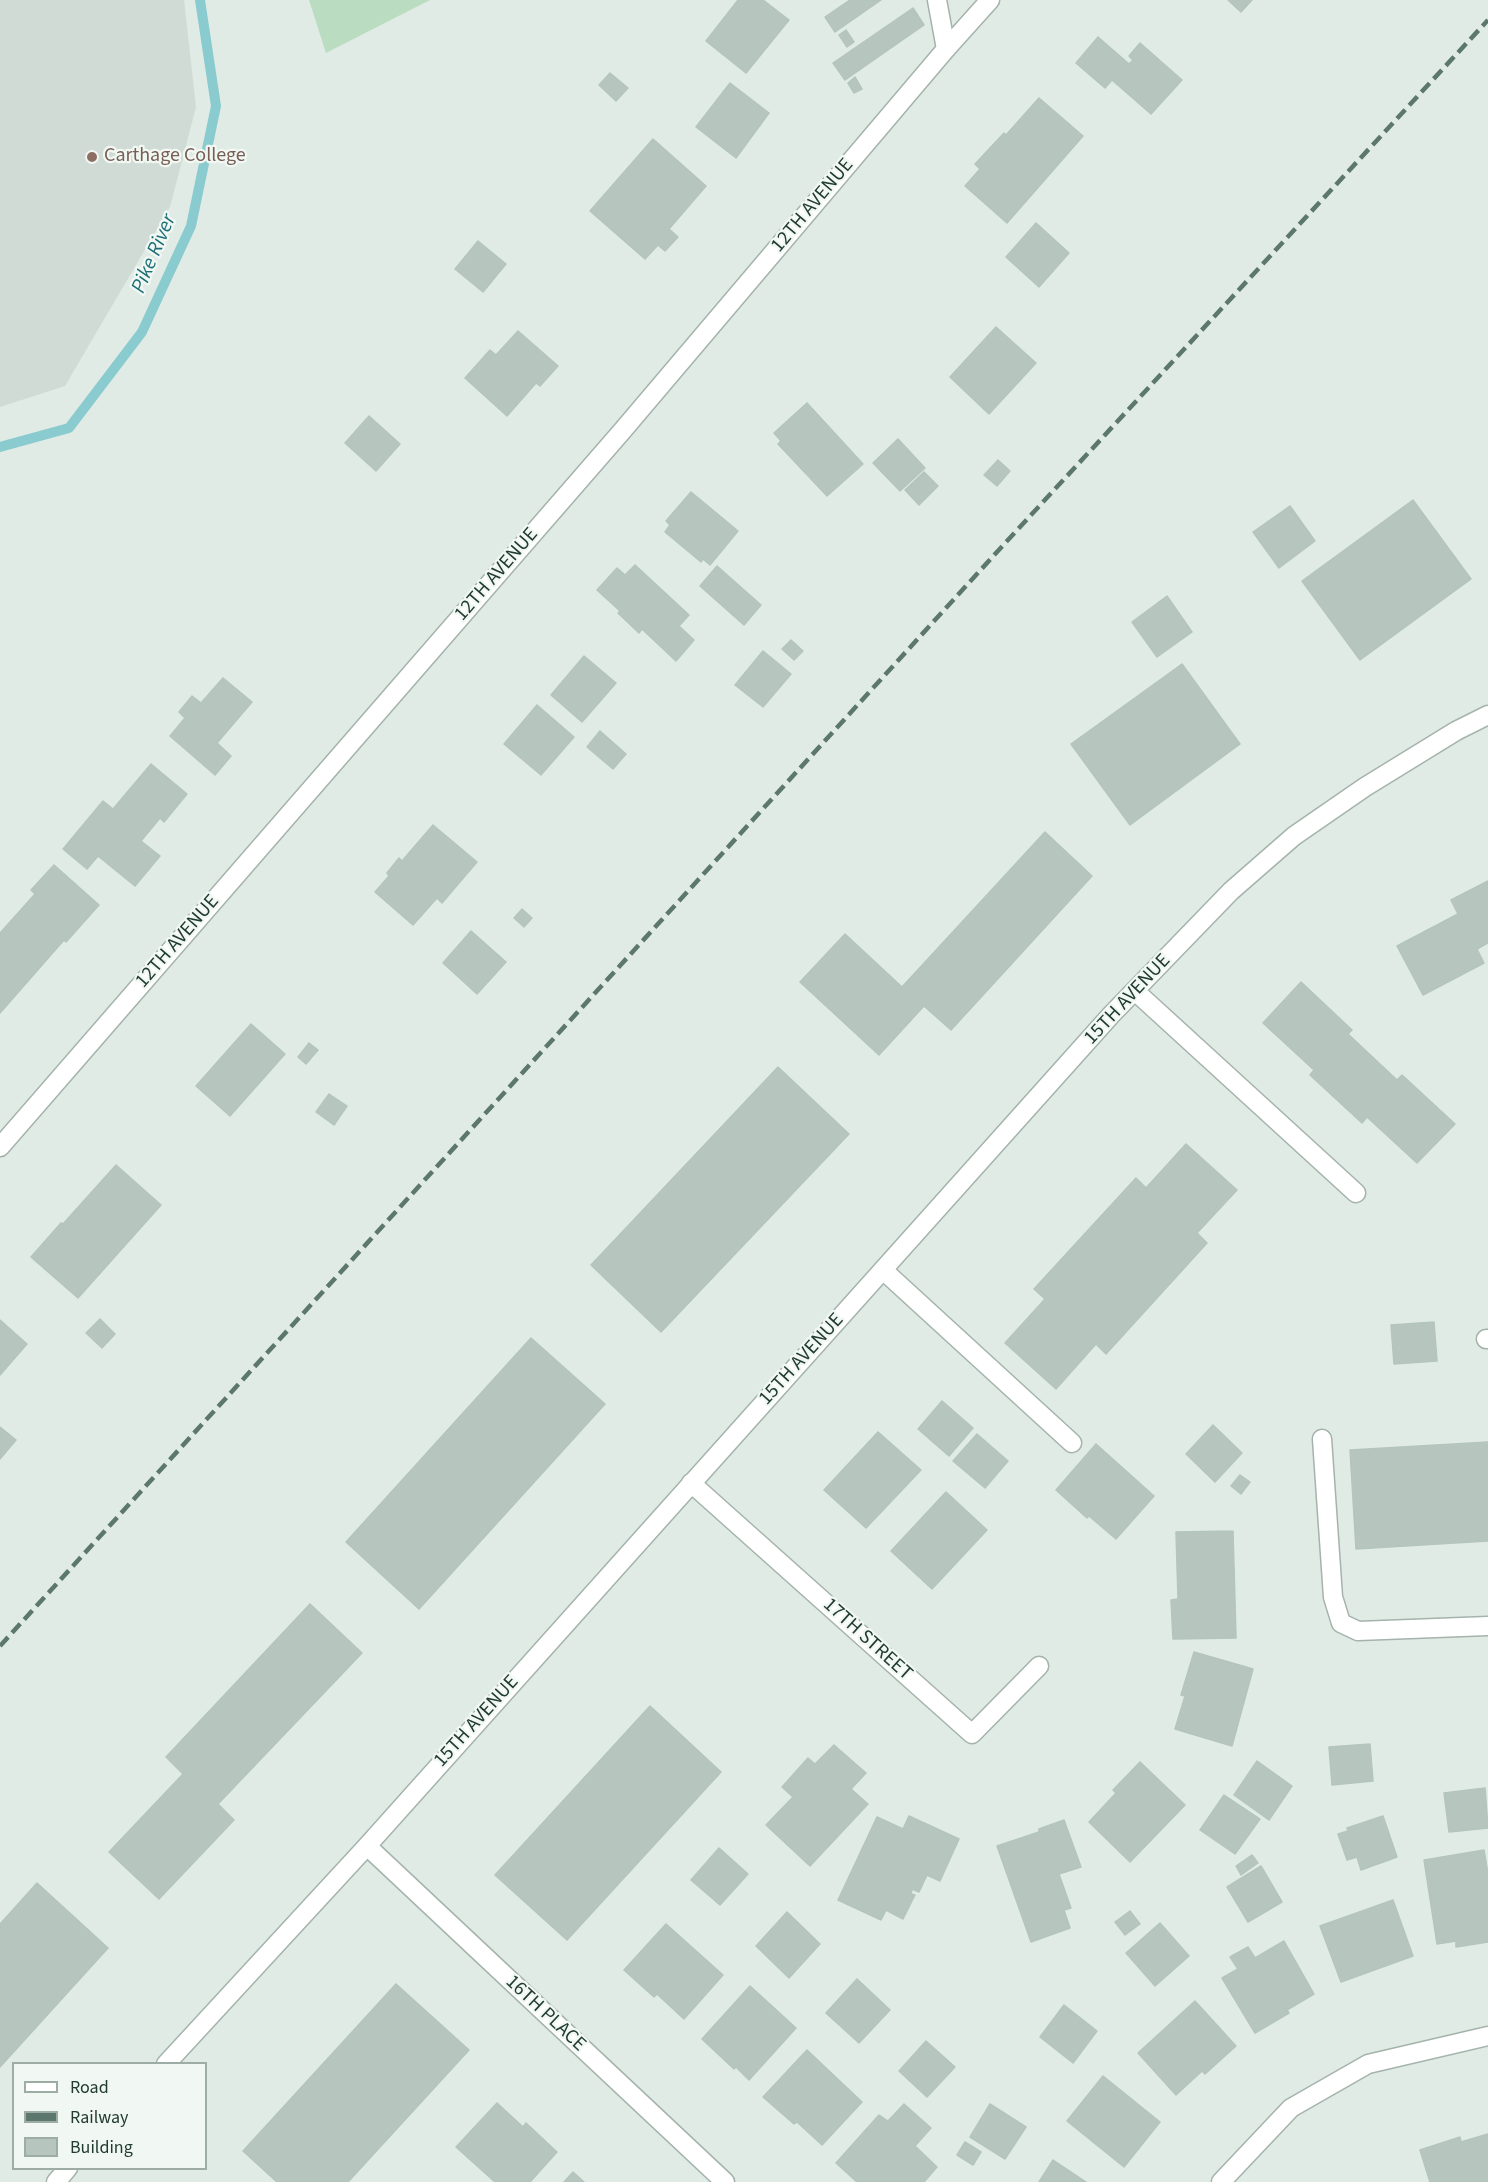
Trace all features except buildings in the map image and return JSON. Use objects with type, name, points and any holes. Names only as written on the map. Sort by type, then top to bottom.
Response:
[{"type":"street","points":[[937,0],[946,49]]},
{"type":"street","name":"12TH AVENUE","points":[[0,1146],[623,430],[990,0]]},
{"type":"street","name":"15TH AVENUE","points":[[168,2062],[367,1846],[1135,991],[1231,891],[1294,836],[1391,770],[1456,731],[1488,715]]},
{"type":"street","points":[[1135,991],[1356,1193]]},
{"type":"street","points":[[883,1270],[1072,1443]]},
{"type":"street","points":[[1322,1439],[1333,1597],[1341,1623],[1358,1631],[1488,1626]]},
{"type":"street","name":"17TH STREET","points":[[691,1483],[972,1734],[1039,1666]]},
{"type":"street","name":"16TH PLACE","points":[[367,1846],[725,2182]]},
{"type":"street","points":[[1221,2182],[1291,2108],[1368,2064],[1488,2036]]},
{"type":"street","points":[[56,2182],[67,2170]]},
{"type":"shaded area","name":"Carthage College","points":[[0,0],[184,0],[196,107],[170,207],[65,386],[0,407]]},
{"type":"green space","points":[[309,0],[430,0],[326,53]]},
{"type":"waterway","name":"Pike River","points":[[0,447],[69,428],[142,332],[191,226],[216,106],[200,0]]},
{"type":"railway","points":[[0,1646],[1007,541],[1488,20]]},
{"type":"place","name":"Carthage College","points":[[92,157]]}]
